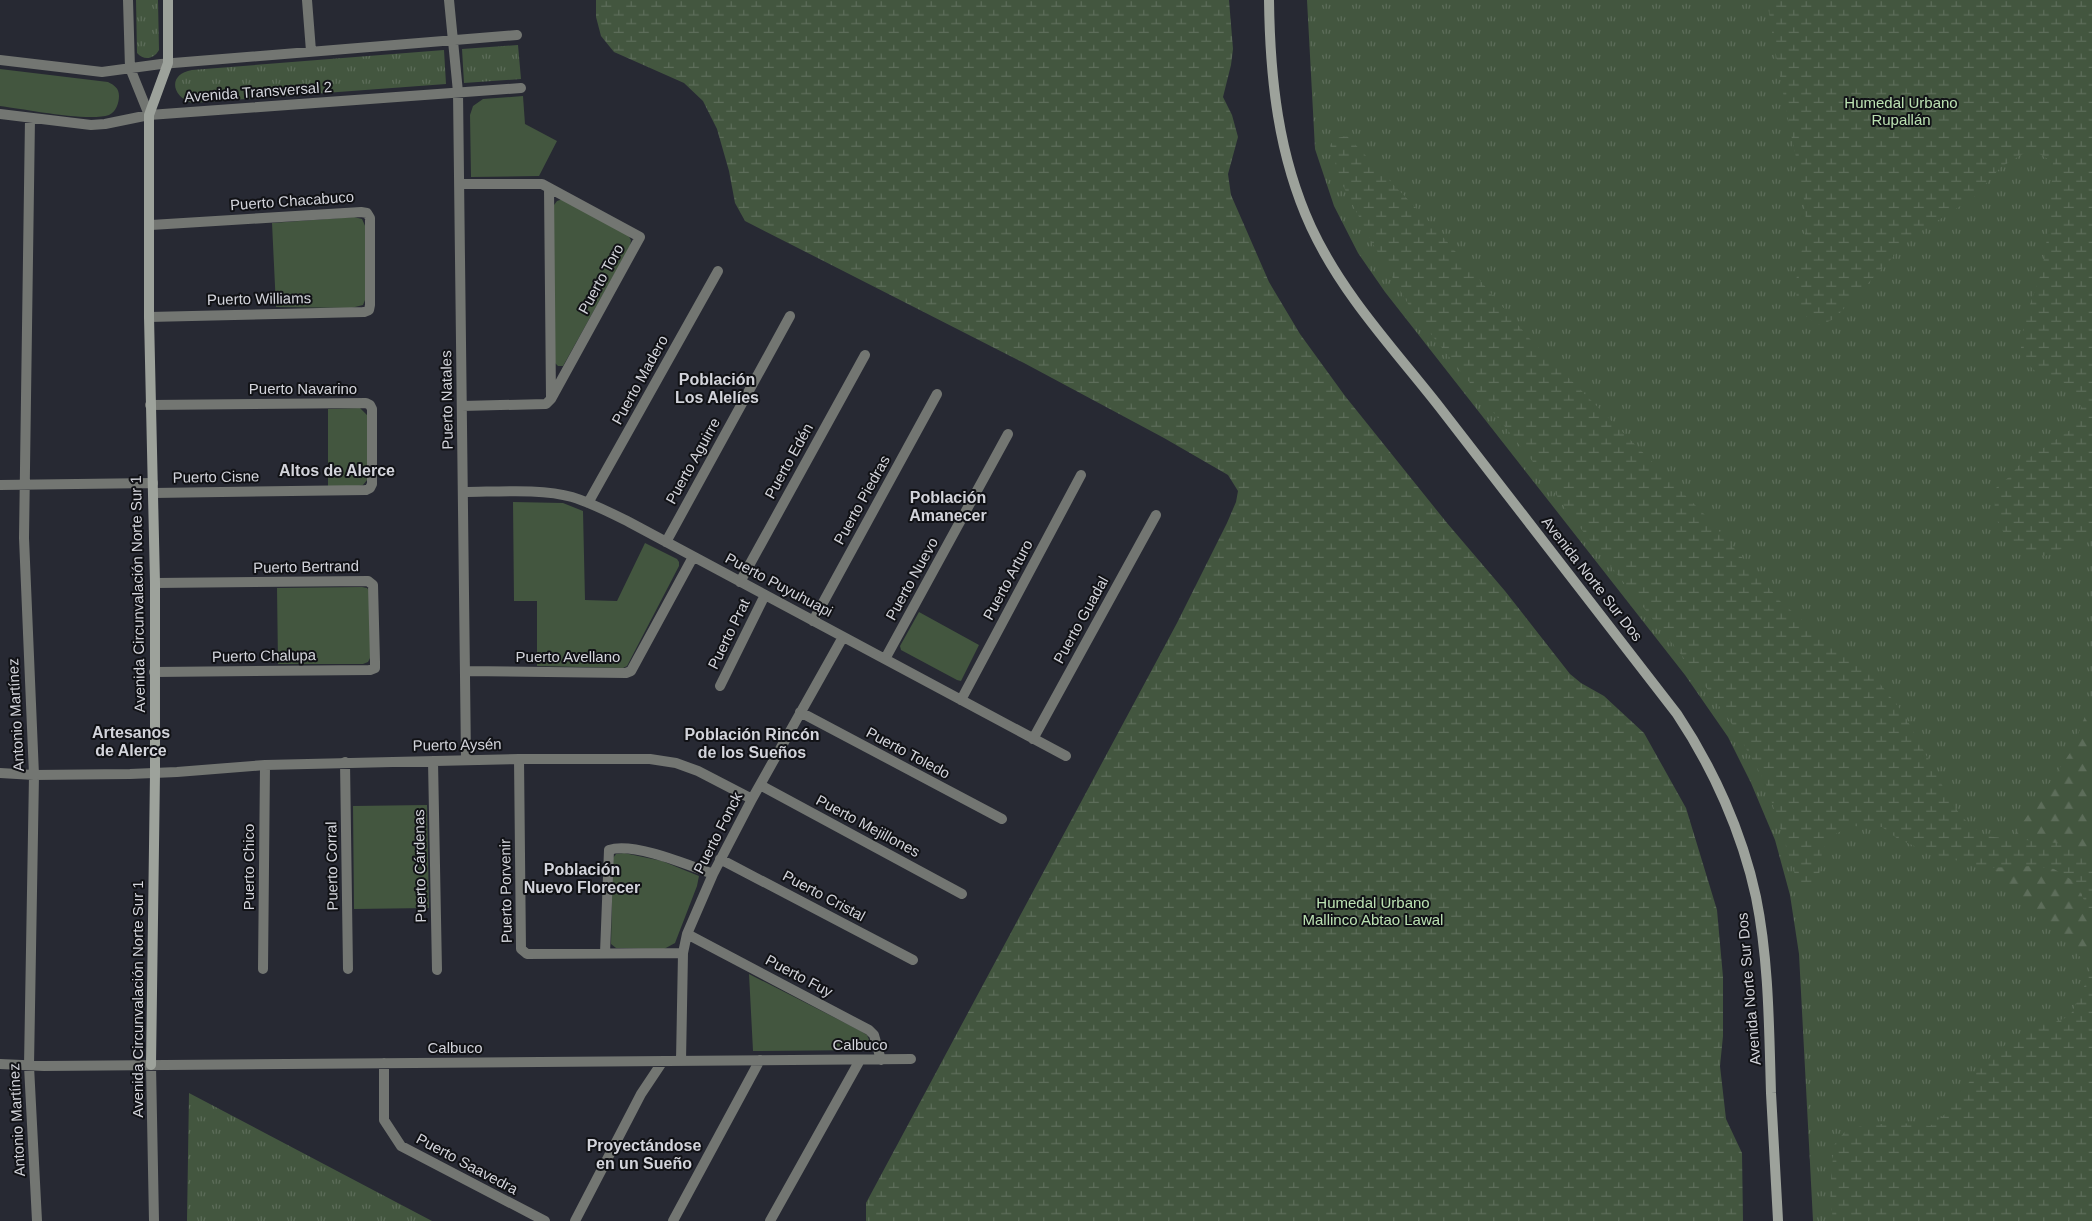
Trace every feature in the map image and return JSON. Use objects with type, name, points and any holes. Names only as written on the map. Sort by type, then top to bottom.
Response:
[{"type":"main road","name":"Avenida Circunvalación Norte Sur 1","points":[[151,1065],[155,773],[155,583],[150,405],[151,225],[149,115],[168,63],[168,0]]},
{"type":"main road","name":"Avenida Norte Sur Dos","points":[[1269,0],[1272,85],[1282,140],[1300,198],[1311,227],[1326,256],[1365,316],[1438,405],[1677,714],[1699,749],[1729,813],[1749,869],[1760,921],[1770,1037],[1778,1221]]},
{"type":"street","points":[[128,0],[130,68],[149,115]]},
{"type":"street","points":[[307,0],[311,51]]},
{"type":"street","name":"Puerto Natales","points":[[449,0],[458,92],[466,760]]},
{"type":"street","points":[[0,60],[102,72],[168,63],[517,35]]},
{"type":"street","name":"Avenida Transversal 2","points":[[0,114],[91,125],[149,115],[521,88]]},
{"type":"street","name":"Antonio Martínez","points":[[30,118],[24,485],[25,569],[34,775],[29,1066],[37,1221]]},
{"type":"street","name":"Puerto Toro","points":[[460,184],[542,184],[640,237],[551,399]]},
{"type":"street","points":[[462,406],[546,404],[551,399],[549,188]]},
{"type":"street","name":"Puerto Chacabuco","points":[[151,225],[367,213],[370,218],[369,310]]},
{"type":"street","name":"Puerto Madero","points":[[588,504],[718,272]]},
{"type":"street","name":"Puerto Williams","points":[[149,317],[364,312],[369,310]]},
{"type":"street","name":"Puerto Aguirre","points":[[666,542],[790,316]]},
{"type":"street","name":"Puerto Edén","points":[[740,582],[865,355]]},
{"type":"street","name":"Puerto Piedras","points":[[813,621],[937,394]]},
{"type":"street","name":"Puerto Navarino","points":[[150,405],[370,405],[372,409],[372,484],[370,488]]},
{"type":"street","name":"Puerto Nuevo","points":[[885,659],[1008,434]]},
{"type":"street","name":"Puerto Arturo","points":[[961,700],[1081,475]]},
{"type":"street","name":"Puerto Cisne","points":[[0,485],[366,490],[370,488]]},
{"type":"street","name":"Puerto Puyuhuapi","points":[[463,492],[555,494],[571,497],[588,504],[666,542],[1066,756]]},
{"type":"street","name":"Puerto Guadal","points":[[1033,739],[1156,515]]},
{"type":"street","name":"Puerto Avellano","points":[[465,671],[626,673],[631,671],[694,557]]},
{"type":"street","name":"Puerto Bertrand","points":[[155,583],[368,581],[373,585],[375,668]]},
{"type":"street","name":"Puerto Prat","points":[[720,686],[765,595]]},
{"type":"street","name":"Puerto Fonck","points":[[681,1061],[682,953],[687,934],[720,859],[843,637]]},
{"type":"street","name":"Puerto Chalupa","points":[[154,672],[370,670],[375,668]]},
{"type":"street","name":"Puerto Toledo","points":[[800,712],[1002,819]]},
{"type":"street","name":"Puerto Porvenir","points":[[519,759],[521,950],[527,954],[682,953]]},
{"type":"street","name":"Puerto Aysén","points":[[0,773],[34,775],[155,773],[265,765],[433,760],[639,759],[664,761],[698,771],[752,799]]},
{"type":"street","name":"Puerto Cárdenas","points":[[433,760],[437,970]]},
{"type":"street","name":"Puerto Corral","points":[[346,762],[348,969]]},
{"type":"street","name":"Puerto Chico","points":[[263,969],[265,765]]},
{"type":"street","name":"Puerto Mejillones","points":[[760,785],[962,894]]},
{"type":"street","points":[[605,953],[609,850],[646,852],[713,874]]},
{"type":"street","name":"Puerto Cristal","points":[[720,859],[913,960]]},
{"type":"street","name":"Puerto Fuy","points":[[687,934],[869,1030],[874,1035],[881,1060]]},
{"type":"street","name":"Calbuco","points":[[0,1064],[29,1066],[911,1059]]},
{"type":"street","points":[[673,1221],[760,1060]]},
{"type":"street","points":[[770,1221],[860,1060]]},
{"type":"street","points":[[575,1221],[642,1094],[662,1061]]},
{"type":"street","name":"Puerto Saavedra","points":[[384,1063],[384,1120],[401,1146],[545,1221]]},
{"type":"street","name":"Avenida Circunvalación Norte Sur 1","points":[[151,1065],[154,1221]]},
{"type":"green space","points":[[136,0],[158,0],[159,50],[149,58],[140,56],[137,53]]},
{"type":"green space","name":"Humedal Urbano Mallinco Abtao Lawal","points":[[596,0],[1229,0],[1233,49],[1223,97],[1232,115],[1238,137],[1228,174],[1231,195],[1269,282],[1300,334],[1345,396],[1447,523],[1505,591],[1570,674],[1581,683],[1604,696],[1644,733],[1686,808],[1717,910],[1723,977],[1723,1036],[1720,1066],[1726,1119],[1742,1153],[1743,1221],[866,1221],[866,1203],[1177,623],[1227,523],[1236,502],[1238,491],[1228,475],[1164,438],[1024,363],[745,221],[735,203],[729,171],[717,129],[703,101],[684,83],[614,52],[601,36],[596,17]]},
{"type":"green space","points":[[1307,0],[2092,0],[2092,1221],[1813,1221],[1799,954],[1790,895],[1775,840],[1751,783],[1728,737],[1685,675],[1385,292],[1358,253],[1334,206],[1315,149]]},
{"type":"green space","name":"Humedal Urbano Rupallán","points":[[1767,0],[2092,0],[2092,533],[2089,537],[2045,556],[2012,548],[1994,515],[1996,488],[2021,463],[2070,430],[2084,402],[2067,384],[2035,371],[2020,356],[2024,321],[2042,271],[2049,225],[2053,162],[2031,149],[2001,167],[1973,198],[1912,237],[1834,319],[1820,325],[1807,316],[1799,306],[1796,293],[1796,279],[1806,222],[1801,180]]},
{"type":"green space","points":[[518,45],[521,79],[464,83],[462,49]]},
{"type":"green space","points":[[444,50],[446,84],[192,103],[185,100],[176,91],[175,85],[179,76],[184,72],[192,70]]},
{"type":"green space","points":[[0,69],[108,82],[118,91],[118,104],[114,112],[99,117],[56,114],[0,106]]},
{"type":"green space","points":[[523,96],[525,124],[557,141],[539,176],[471,177],[470,115],[473,106],[483,99]]},
{"type":"green space","points":[[1347,136],[1437,230],[1530,339],[1706,516],[1781,602],[1833,646],[1873,675],[1904,714],[1949,798],[1968,823],[1982,834],[1994,837],[2057,843],[2092,859],[2092,924],[2087,906],[2075,882],[2054,869],[2033,866],[1986,868],[1936,855],[1898,839],[1882,827],[1851,826],[1830,837],[1822,851],[1820,871],[1816,881],[1808,890],[1797,881],[1766,784],[1734,727],[1698,676],[1570,515],[1537,467],[1411,309],[1373,244],[1340,180],[1330,145],[1336,138]]},
{"type":"green space","points":[[563,199],[628,235],[631,240],[630,246],[563,366],[558,366],[554,362],[554,205],[557,201]]},
{"type":"green space","points":[[354,217],[362,219],[366,228],[365,300],[363,305],[351,308],[276,307],[272,223]]},
{"type":"green space","points":[[360,408],[367,415],[367,480],[363,485],[359,486],[328,486],[328,409]]},
{"type":"green space","points":[[513,502],[563,503],[583,511],[585,600],[617,601],[645,543],[677,559],[679,566],[627,666],[623,668],[537,666],[537,601],[514,601]]},
{"type":"green space","points":[[277,588],[367,588],[370,592],[371,656],[368,662],[363,664],[278,664]]},
{"type":"green space","points":[[919,612],[979,645],[961,681],[901,650],[900,646]]},
{"type":"green space","points":[[2092,698],[2092,972],[2062,934],[1992,868],[2072,750]]},
{"type":"green space","points":[[427,805],[429,908],[354,909],[353,806]]},
{"type":"green space","points":[[624,853],[662,861],[699,876],[675,943],[664,949],[616,948],[611,944],[613,858],[616,854]]},
{"type":"green space","points":[[2092,966],[2092,1221],[1833,1221],[1830,1193],[1834,1145],[1847,1129],[1888,1123],[1930,1126],[1944,1115],[1983,1064],[2016,1036],[2036,1023],[2053,1023],[2070,1016]]},
{"type":"green space","points":[[749,974],[859,1030],[867,1035],[870,1042],[865,1050],[753,1051]]},
{"type":"green space","points":[[189,1093],[432,1221],[187,1221]]},
{"type":"district","name":"Población Los Alelíes","points":[[717,388]]},
{"type":"district","name":"Altos de Alerce","points":[[337,470]]},
{"type":"district","name":"Población Amanecer","points":[[948,506]]},
{"type":"district","name":"Artesanos de Alerce","points":[[131,741]]},
{"type":"district","name":"Población Rincón de los Sueños","points":[[752,743]]},
{"type":"district","name":"Población Nuevo Florecer","points":[[582,878]]},
{"type":"district","name":"Proyectándose en un Sueño","points":[[644,1154]]}]
